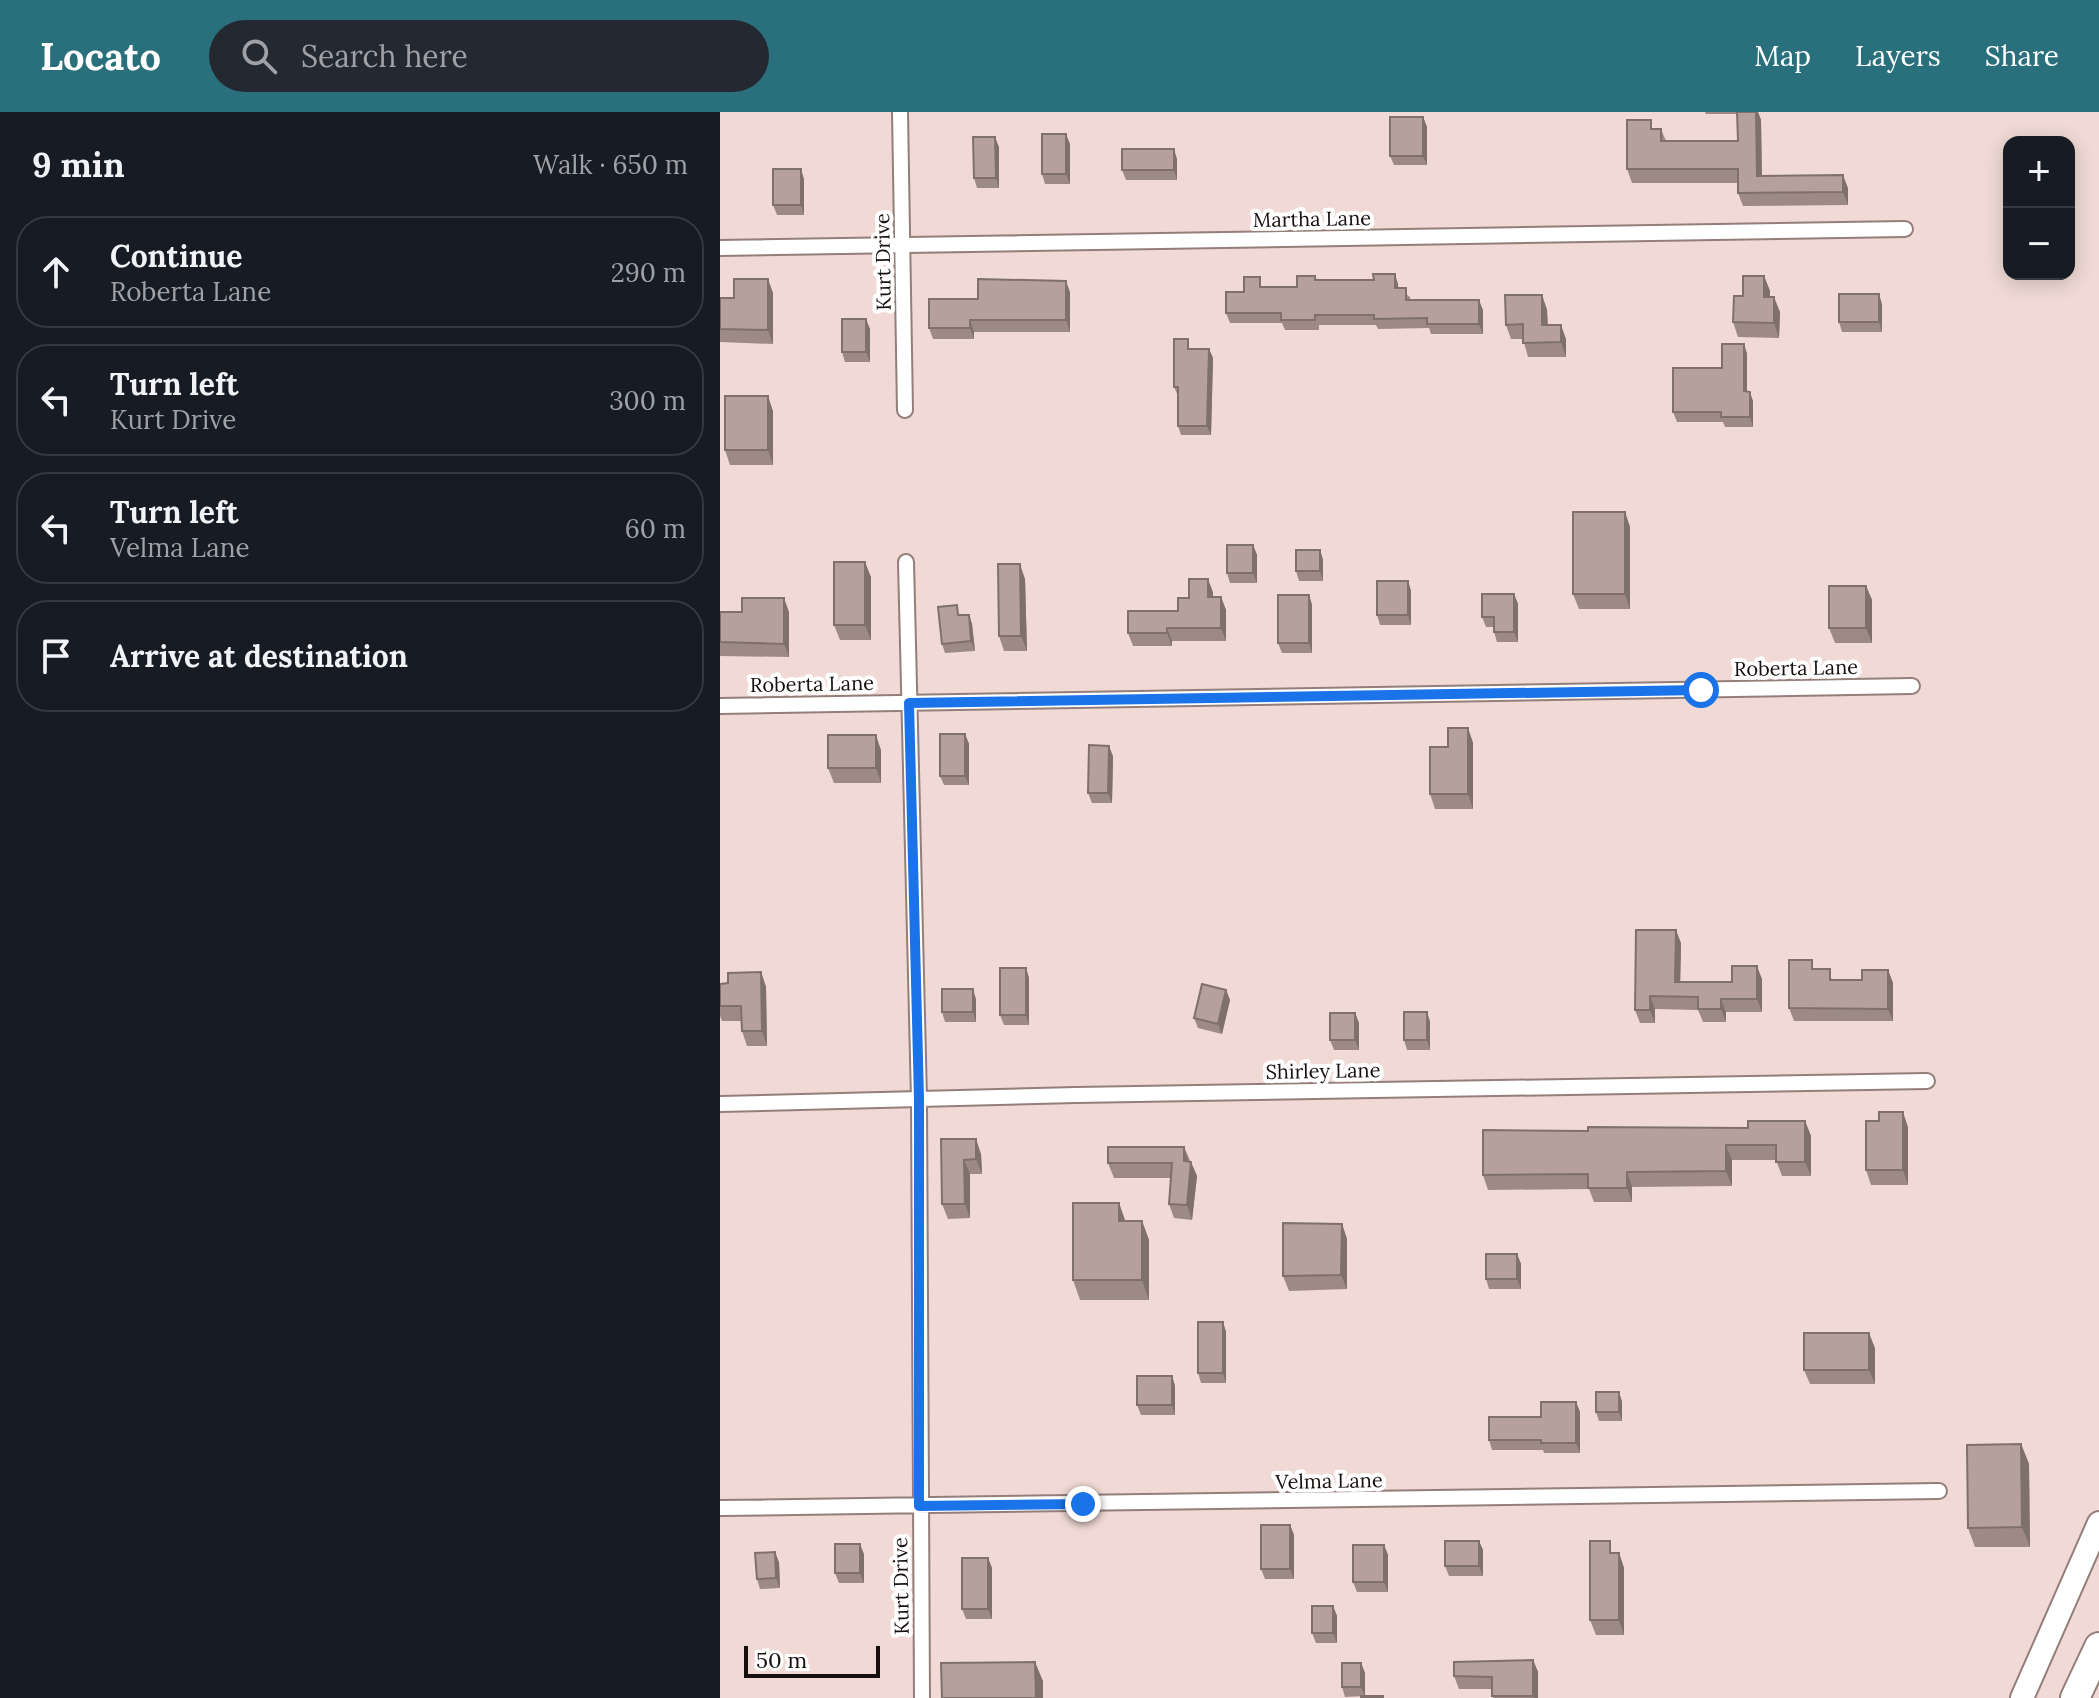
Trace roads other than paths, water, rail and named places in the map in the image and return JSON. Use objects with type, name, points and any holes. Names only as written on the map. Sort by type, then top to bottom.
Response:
[{"type":"highway","points":[[2078,1694],[2099,1647]]},
{"type":"main road","points":[[2022,1698],[2099,1523]]},
{"type":"street","name":"Kurt Drive","points":[[900,112],[905,410]]},
{"type":"street","name":"Martha Lane","points":[[720,248],[1905,229]]},
{"type":"street","name":"Kurt Drive","points":[[906,562],[919,1099],[922,1698]]},
{"type":"street","name":"Roberta Lane","points":[[720,706],[1912,686]]},
{"type":"street","name":"Shirley Lane","points":[[720,1104],[1927,1081]]},
{"type":"street","name":"Velma Lane","points":[[720,1508],[1939,1491]]}]
